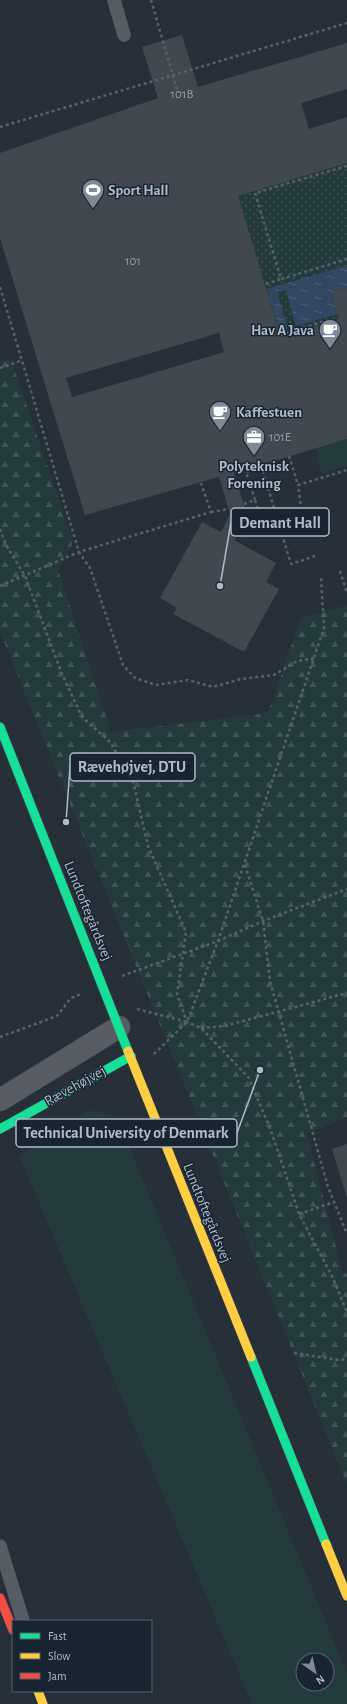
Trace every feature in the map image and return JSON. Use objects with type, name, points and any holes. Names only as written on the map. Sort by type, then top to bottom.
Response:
[{"type":"main road","name":"Lundtoftegårdsvej","points":[[0,727],[171,1160],[347,1596]]},
{"type":"main road","name":"Rævehøjvej","points":[[0,1129],[131,1056]]},
{"type":"main road","points":[[0,1598],[12,1628]]},
{"type":"main road","points":[[39,1692],[45,1704]]},
{"type":"street","name":"Rævehøjvej","points":[[0,1100],[119,1027]]},
{"type":"lane","points":[[114,0],[124,35]]},
{"type":"lane","points":[[0,1546],[23,1620]]},
{"type":"lane","points":[[42,1692],[45,1704]]},
{"type":"path","points":[[151,0],[178,92]]},
{"type":"path","points":[[0,128],[347,23]]},
{"type":"path","points":[[281,279],[255,193],[347,166]]},
{"type":"path","points":[[266,284],[347,259]]},
{"type":"path","points":[[0,287],[79,552],[90,568],[123,665],[135,678],[156,685],[188,680],[213,687],[241,679],[274,675],[297,660],[315,658]]},
{"type":"path","points":[[280,335],[331,319],[332,322]]},
{"type":"path","points":[[0,368],[23,360]]},
{"type":"path","points":[[289,456],[298,485],[302,514],[278,522],[263,526],[246,472],[262,466],[278,522],[291,564],[315,556]]},
{"type":"path","points":[[298,485],[347,470]]},
{"type":"path","points":[[201,483],[211,512]]},
{"type":"path","points":[[244,504],[255,500]]},
{"type":"path","points":[[0,586],[79,552],[211,512],[229,509]]},
{"type":"path","points":[[0,529],[6,546],[25,576],[62,674],[82,717],[110,742],[133,781],[148,846],[186,932],[177,994],[187,1022]]},
{"type":"path","points":[[340,571],[347,593]]},
{"type":"path","points":[[131,1056],[153,1056],[187,1022],[245,865],[315,658],[324,628],[321,577]]},
{"type":"path","points":[[245,865],[263,921],[270,981],[328,1187],[347,1234]]},
{"type":"path","points":[[0,1037],[57,1016],[71,998],[102,984],[218,941],[263,921],[347,888]]},
{"type":"path","points":[[201,1028],[225,1026],[347,993]]},
{"type":"path","points":[[119,1027],[135,1008],[187,1022],[201,1028],[249,1078],[271,1131],[299,1214],[332,1276],[347,1312]]},
{"type":"path","points":[[299,1214],[334,1202]]},
{"type":"path","points":[[294,1353],[332,1359],[347,1359]]},
{"type":"green space","points":[[347,163],[347,288],[331,293],[339,319],[281,337],[238,196]]},
{"type":"green space","points":[[11,359],[73,541],[70,550],[58,570],[111,732],[268,713],[301,618],[347,605],[347,1117],[307,1134],[342,1271],[347,1274],[347,1485],[0,632],[0,361]]},
{"type":"green space","points":[[347,439],[347,466],[322,474],[315,448]]},
{"type":"green space","points":[[88,1110],[117,1117],[347,1673],[347,1704],[252,1704],[19,1156]]},
{"type":"water","points":[[347,265],[347,288],[331,293],[338,314],[296,326],[286,290],[277,292],[288,329],[280,332],[267,289]]},
{"type":"building","points":[[182,35],[198,87],[347,43],[347,89],[301,103],[309,129],[347,117],[347,163],[238,196],[281,337],[339,319],[331,293],[347,288],[347,439],[234,473],[247,515],[234,540],[276,563],[266,582],[279,589],[244,652],[173,614],[177,608],[160,598],[202,522],[221,532],[230,514],[219,477],[85,515],[0,238],[0,153],[158,98],[142,47]],"holes":[[[219,333],[224,352],[72,397],[66,378]]]},
{"type":"building","points":[[347,1144],[347,1198],[332,1149]]},
{"type":"traffic: fast","points":[[0,727],[128,1051]]},
{"type":"traffic: fast","points":[[0,1129],[131,1056]]},
{"type":"traffic: fast","points":[[251,1357],[326,1544]]},
{"type":"traffic: slow","points":[[128,1051],[251,1357]]},
{"type":"traffic: slow","points":[[326,1544],[347,1596]]},
{"type":"traffic: slow","points":[[38,1692],[43,1704]]},
{"type":"traffic: jam","points":[[0,1598],[12,1628]]},
{"type":"place","name":"Sport Hall","points":[[93,210]]},
{"type":"place","name":"Hav A Java","points":[[330,350]]},
{"type":"place","name":"Kaffestuen","points":[[220,432]]},
{"type":"place","name":"Polyteknisk Forening","points":[[254,456]]},
{"type":"place","name":"Demant Hall","points":[[220,586]]},
{"type":"place","name":"Rævehøjvej, DTU","points":[[66,822]]},
{"type":"place","name":"Technical University of Denmark","points":[[260,1070]]}]
